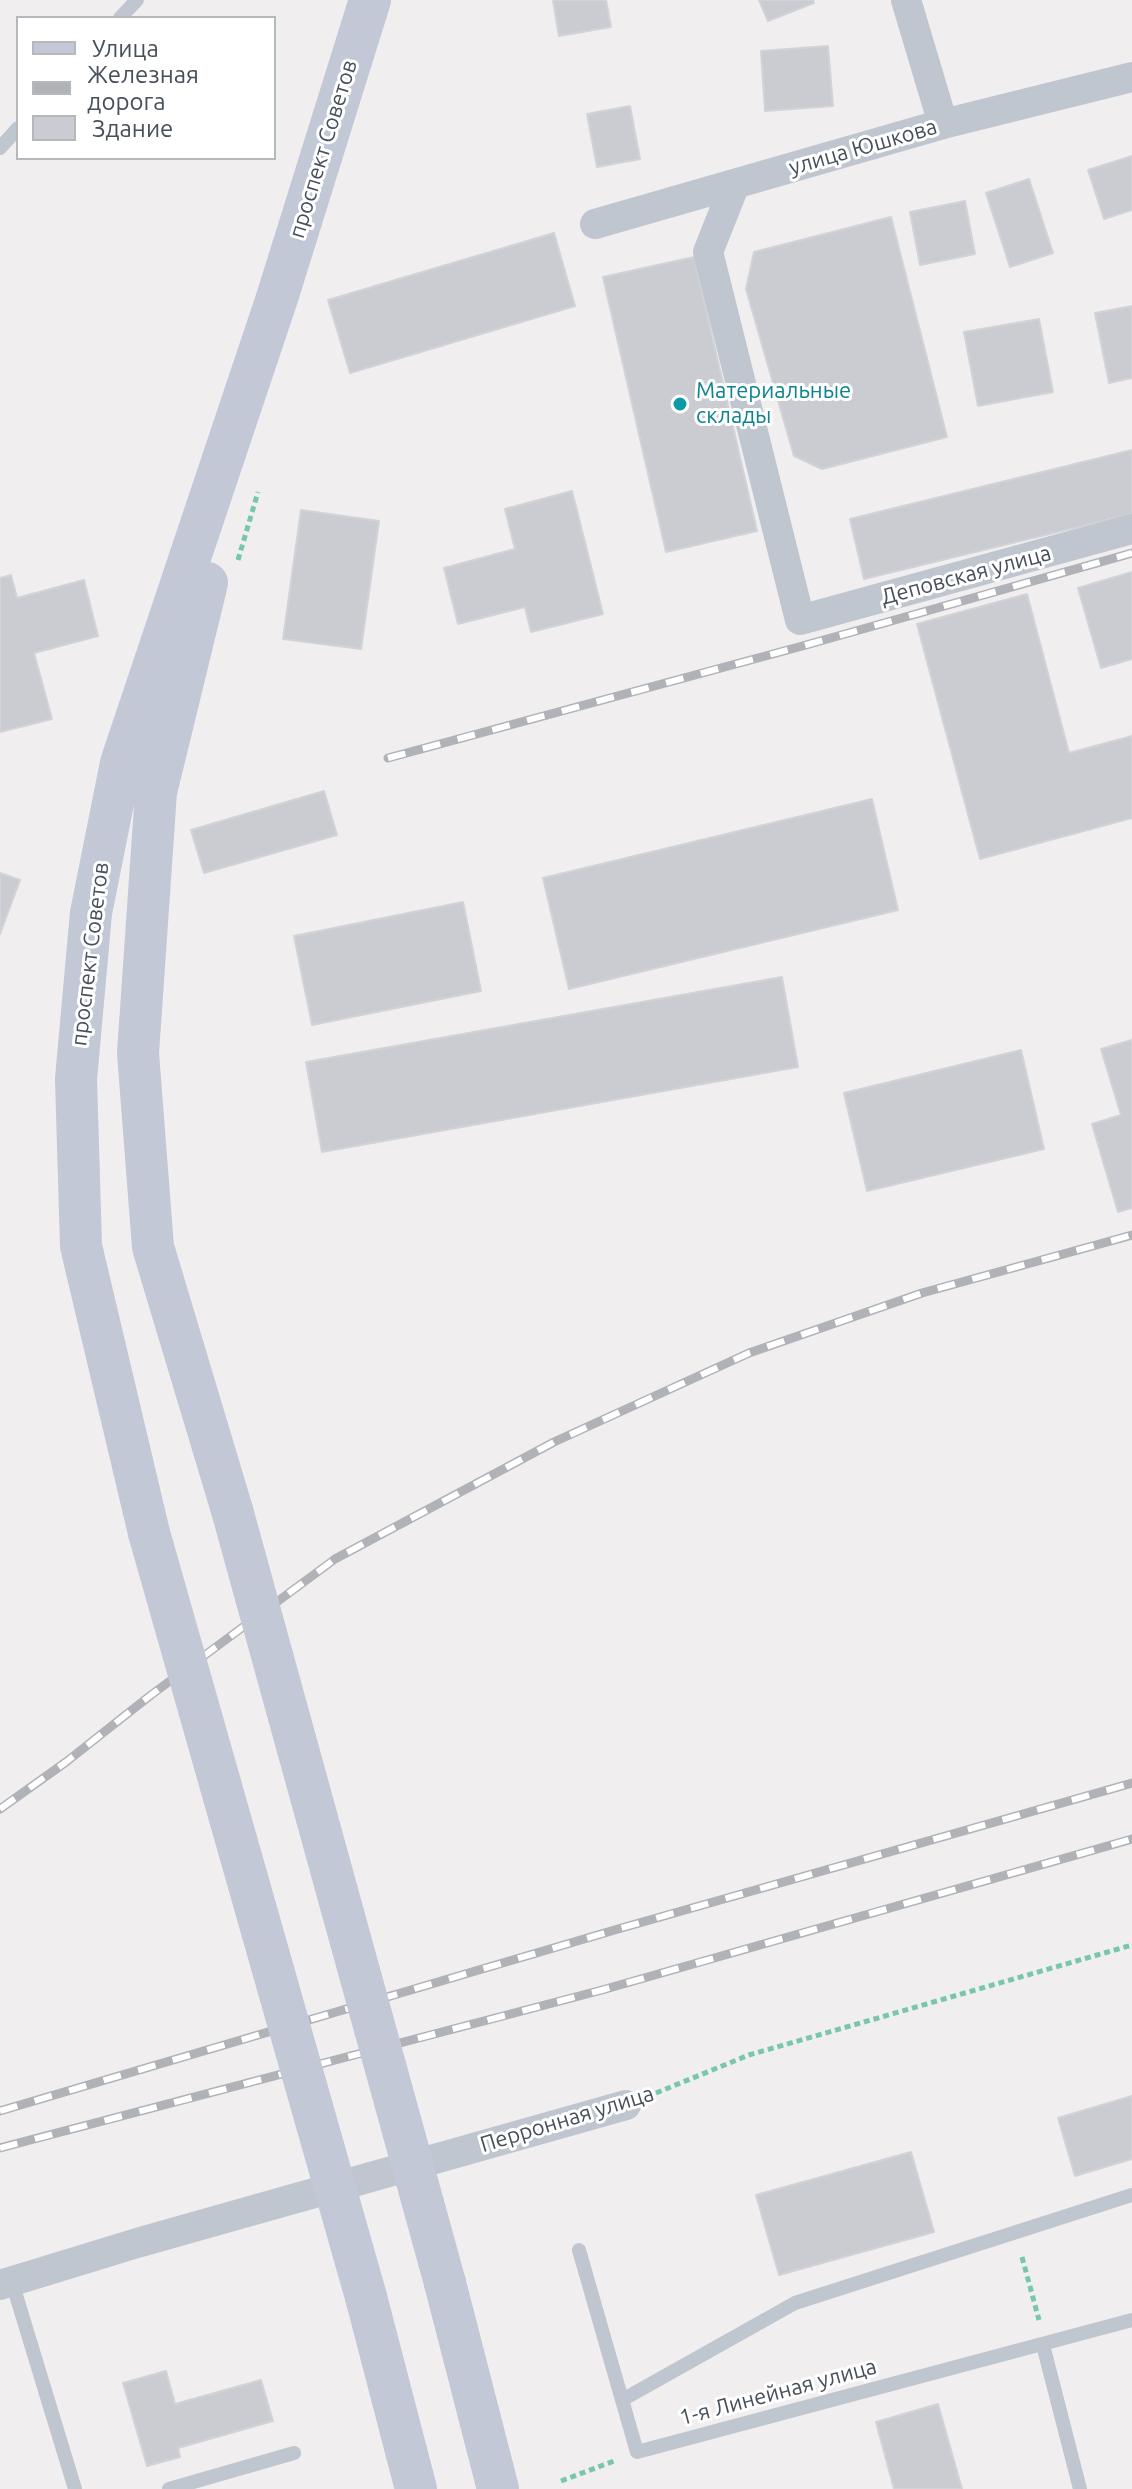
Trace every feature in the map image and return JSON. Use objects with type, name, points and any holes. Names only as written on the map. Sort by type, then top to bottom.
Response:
[{"type":"main road","name":"проспект Советов","points":[[370,0],[277,298],[121,763],[91,913],[76,1079],[81,1246],[149,1533],[366,2297],[416,2489]]},
{"type":"main road","name":"проспект Советов","points":[[277,298],[156,792],[138,1053],[153,1247],[232,1510],[445,2283],[498,2489]]},
{"type":"street","points":[[906,0],[943,124]]},
{"type":"street","name":"улица Юшкова","points":[[595,224],[943,124],[1132,77]]},
{"type":"street","name":"Деповская улица","points":[[735,184],[708,252],[800,620],[1132,529]]},
{"type":"street","name":"Перронная улица","points":[[6,2284],[182,2230],[626,2105]]},
{"type":"lane","points":[[122,16],[137,0]]},
{"type":"lane","points":[[0,148],[16,130]]},
{"type":"lane","points":[[622,2400],[795,2303],[1132,2195]]},
{"type":"lane","points":[[579,2250],[637,2452]]},
{"type":"lane","points":[[6,2284],[75,2489]]},
{"type":"lane","name":"1-я Линейная улица","points":[[637,2452],[1043,2339],[1132,2320]]},
{"type":"lane","points":[[1043,2339],[1080,2489]]},
{"type":"lane","points":[[169,2489],[294,2453]]},
{"type":"path","points":[[236,567],[258,491]]},
{"type":"path","name":"Перронная улица","points":[[626,2105],[749,2055],[1132,1945]]},
{"type":"path","points":[[1027,2271],[1043,2339]]},
{"type":"path","points":[[561,2481],[637,2452]]},
{"type":"building","points":[[553,0],[606,0],[611,27],[559,36]]},
{"type":"building","points":[[759,0],[813,0],[814,3],[768,21]]},
{"type":"building","points":[[828,46],[833,106],[765,111],[761,51]]},
{"type":"building","points":[[630,106],[640,159],[597,167],[587,114]]},
{"type":"building","points":[[1132,156],[1132,210],[1104,219],[1088,170]]},
{"type":"building","points":[[1029,179],[1053,253],[1010,267],[986,193]]},
{"type":"building","points":[[965,201],[975,254],[920,265],[910,212]]},
{"type":"building","points":[[891,217],[947,437],[822,469],[794,456],[746,289],[754,252]]},
{"type":"building","points":[[554,233],[575,306],[350,373],[328,300]]},
{"type":"building","name":"Материальные склады","points":[[694,257],[757,531],[666,552],[603,277]]},
{"type":"building","points":[[1132,306],[1132,378],[1109,383],[1095,313]]},
{"type":"building","points":[[1039,319],[1053,392],[978,406],[964,332]]},
{"type":"building","points":[[1132,450],[1132,514],[864,579],[850,519]]},
{"type":"building","points":[[572,491],[603,614],[531,632],[525,607],[458,624],[444,568],[515,549],[505,509]]},
{"type":"building","points":[[301,510],[379,521],[361,649],[283,639]]},
{"type":"building","points":[[1132,572],[1132,659],[1101,668],[1078,588]]},
{"type":"building","points":[[11,575],[17,598],[84,580],[98,636],[34,653],[52,719],[0,732],[0,578]]},
{"type":"building","points":[[1027,594],[1069,753],[1132,736],[1132,818],[980,859],[917,624]]},
{"type":"building","points":[[324,791],[337,835],[204,873],[191,830]]},
{"type":"building","points":[[872,799],[898,910],[569,989],[543,878]]},
{"type":"building","points":[[0,873],[20,880],[0,934]]},
{"type":"building","points":[[463,902],[481,991],[312,1025],[294,936]]},
{"type":"building","points":[[782,977],[798,1067],[322,1152],[306,1062]]},
{"type":"building","points":[[1132,1040],[1132,1208],[1118,1212],[1092,1124],[1121,1115],[1101,1049]]},
{"type":"building","points":[[1021,1050],[1044,1149],[867,1191],[844,1093]]},
{"type":"building","points":[[1132,2096],[1132,2159],[1075,2176],[1058,2118]]},
{"type":"building","points":[[911,2152],[934,2232],[779,2275],[756,2195]]},
{"type":"building","points":[[166,2371],[175,2404],[261,2380],[273,2421],[178,2448],[180,2457],[147,2466],[123,2383]]},
{"type":"building","points":[[938,2404],[962,2489],[894,2489],[876,2422]]},
{"type":"railway","points":[[388,758],[1132,553]]},
{"type":"railway","points":[[0,1809],[335,1559],[554,1442],[749,1353],[922,1293],[1132,1235]]},
{"type":"railway","points":[[0,2111],[618,1929],[1132,1783]]},
{"type":"railway","points":[[0,2148],[602,1990],[1132,1839]]},
{"type":"place","name":"Материальные склады","points":[[680,404]]}]
